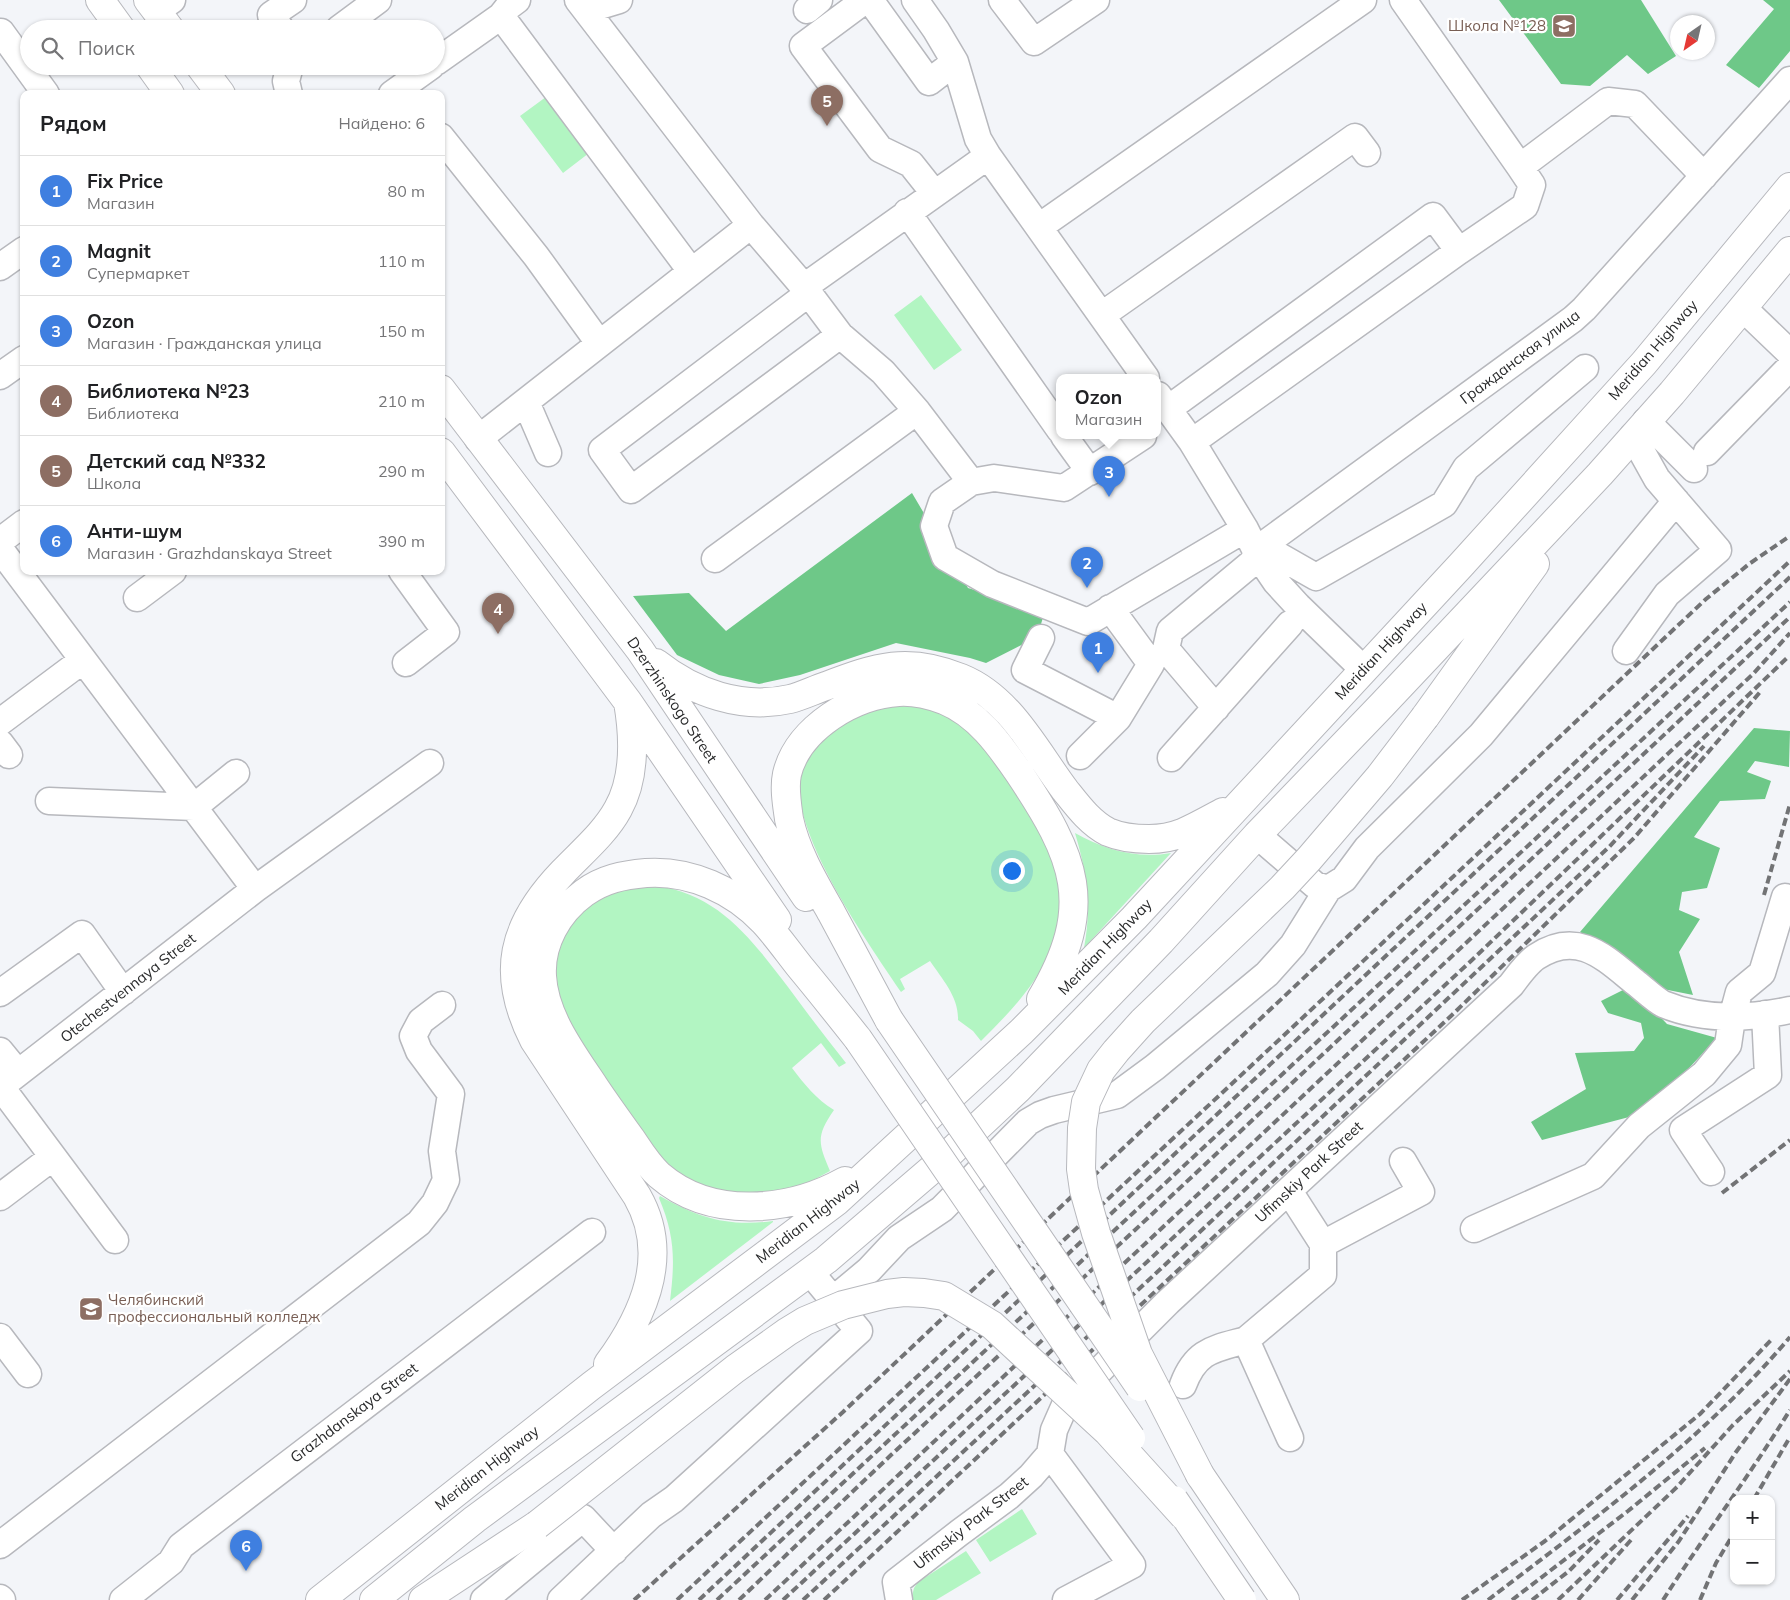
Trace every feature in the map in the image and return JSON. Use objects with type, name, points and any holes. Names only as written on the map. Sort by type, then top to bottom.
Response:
[{"type":"main road","points":[[100,0],[114,20]]},
{"type":"main road","points":[[156,75],[167,90]]},
{"type":"main road","points":[[207,75],[218,90]]},
{"type":"main road","name":"Meridian Highway","points":[[320,1600],[591,1386],[837,1201],[1022,1031],[1134,918],[1461,565],[1644,363],[1790,188]]},
{"type":"main road","points":[[374,1600],[474,1519],[810,1272],[864,1229],[938,1164],[1018,1089],[1161,941],[1257,835],[1600,474],[1790,251]]},
{"type":"main road","name":"Dzerzhinskogo Street","points":[[445,394],[640,650],[889,1020]]},
{"type":"main road","points":[[445,457],[628,702],[1242,1600]]},
{"type":"main road","points":[[1200,1475],[1138,1354],[1096,1233],[1084,1190],[1081,1169],[1082,1128],[1086,1102],[1101,1070],[1142,1021],[1282,888],[1380,776],[1425,717],[1600,474]]},
{"type":"main road","points":[[640,650],[686,684],[720,697],[746,702],[767,702],[790,698],[886,666],[904,665],[943,671],[981,688],[998,702],[1013,718],[1083,812],[1107,831],[1127,838],[1157,839],[1182,833],[1243,800]]},
{"type":"main road","points":[[1022,1031],[1056,974],[1069,940],[1074,910],[1074,890],[1070,870],[1063,848],[1053,827],[1034,795],[994,739],[978,722],[960,708],[922,694],[900,692],[879,695],[839,711],[808,734],[793,757],[787,775],[786,796],[794,840],[808,870],[889,1020],[1284,1600]]},
{"type":"main road","points":[[591,1386],[624,1342],[638,1316],[647,1293],[653,1256],[650,1226],[637,1196],[534,1040],[525,1022],[517,992],[514,964],[520,935],[538,903],[608,824],[621,803],[630,770],[633,744],[628,702]]},
{"type":"main road","points":[[858,1039],[764,922],[738,899],[722,890],[692,878],[654,873],[615,878],[602,882],[578,897],[565,910],[550,932],[546,943],[543,954],[543,985],[548,1006],[558,1028],[583,1069],[644,1158],[659,1174],[674,1185],[693,1196],[713,1203],[734,1206],[777,1204],[798,1201],[839,1185],[880,1163]]},
{"type":"main road","points":[[423,1600],[537,1524],[735,1369],[787,1332],[805,1321],[843,1305],[887,1294],[904,1292],[924,1292],[944,1296],[992,1325],[1108,1432],[1184,1516]]},
{"type":"street","points":[[275,20],[271,15],[293,0]]},
{"type":"street","points":[[351,20],[378,0]]},
{"type":"street","points":[[619,0],[582,5],[751,224],[806,290],[840,335],[883,372],[917,411],[971,482]]},
{"type":"street","points":[[865,0],[803,46],[880,149],[911,164],[934,193]]},
{"type":"street","points":[[870,0],[929,82],[955,62]]},
{"type":"street","points":[[915,0],[955,62],[978,139],[988,156],[1143,374]]},
{"type":"street","points":[[1002,0],[1034,42],[1096,0]]},
{"type":"street","points":[[1039,227],[1363,0]]},
{"type":"street","points":[[1192,442],[1525,206],[1532,185],[1403,0]]},
{"type":"street","points":[[445,55],[508,5],[692,271]]},
{"type":"street","points":[[0,30],[20,58]]},
{"type":"street","points":[[32,75],[43,90]]},
{"type":"street","points":[[288,75],[286,81],[288,90]]},
{"type":"street","points":[[402,90],[420,75]]},
{"type":"street","name":"Гражданская улица","points":[[1253,546],[1573,319],[1790,80]]},
{"type":"street","points":[[1520,167],[1608,101],[1635,104],[1704,176]]},
{"type":"street","points":[[1102,315],[1355,137],[1367,153]]},
{"type":"street","points":[[445,142],[536,256],[599,343]]},
{"type":"street","points":[[840,335],[632,490],[602,450],[907,212],[988,156]]},
{"type":"street","points":[[907,212],[1056,424]]},
{"type":"street","points":[[1364,670],[1276,582],[1192,442],[1164,411],[1434,216],[1459,251]]},
{"type":"street","points":[[478,439],[751,224]]},
{"type":"street","points":[[0,267],[20,253]]},
{"type":"street","points":[[1743,308],[1790,353]]},
{"type":"street","points":[[0,376],[20,361]]},
{"type":"street","points":[[1640,428],[1701,461],[1790,367]]},
{"type":"street","points":[[1138,439],[1064,488],[994,478],[971,482],[942,502],[934,526],[945,557],[992,584],[1088,622],[1110,608],[1253,546],[1274,553],[1316,577],[1444,504],[1466,468],[1585,368]]},
{"type":"street","points":[[526,402],[548,453]]},
{"type":"street","points":[[715,559],[917,411]]},
{"type":"street","points":[[1626,652],[1667,594],[1718,550],[1657,479],[1640,428]]},
{"type":"street","points":[[1066,439],[1090,472]]},
{"type":"street","points":[[833,1300],[869,1270],[899,1238],[942,1209],[1028,1122],[1054,1110],[1117,1095],[1156,1067],[1267,974],[1293,945],[1328,889],[1344,879],[1367,848],[1481,735],[1676,501]]},
{"type":"street","points":[[20,528],[1,550],[256,889]]},
{"type":"street","points":[[1216,708],[1166,649],[1170,631],[1253,546]]},
{"type":"street","points":[[137,598],[168,575]]},
{"type":"street","points":[[405,575],[446,632],[406,663]]},
{"type":"street","points":[[1080,756],[1118,718],[1151,664],[1110,608]]},
{"type":"street","points":[[1171,758],[1290,624]]},
{"type":"street","points":[[1041,638],[1024,670],[1118,718]]},
{"type":"street","points":[[0,722],[83,660]]},
{"type":"street","name":"Otechestvennaya Street","points":[[6,1082],[256,889],[430,764]]},
{"type":"street","points":[[50,801],[194,807],[236,773]]},
{"type":"street","points":[[1257,835],[1315,885],[1328,889]]},
{"type":"street","points":[[1474,1229],[1593,1176],[1639,1126],[1704,1074],[1728,1046],[1732,1018],[1739,992],[1762,974],[1785,897]]},
{"type":"street","points":[[1,990],[82,934],[123,992]]},
{"type":"street","name":"Ufimskiy Park Street","points":[[898,1591],[959,1533],[1009,1496],[1031,1476],[1050,1454],[1054,1430],[1065,1405],[1168,1302],[1511,985],[1535,958],[1554,948],[1570,945],[1592,950],[1662,1003],[1697,1014],[1732,1018],[1778,1012]]},
{"type":"street","points":[[0,1545],[419,1223],[435,1203],[446,1180],[442,1151],[451,1094],[419,1051],[413,1036],[421,1021],[442,1005]]},
{"type":"street","points":[[1711,1172],[1682,1130],[1768,1075],[1778,1012]]},
{"type":"street","points":[[0,1051],[6,1082],[53,1157],[115,1240]]},
{"type":"street","points":[[0,1197],[53,1157]]},
{"type":"street","points":[[1323,1244],[1421,1192],[1403,1161]]},
{"type":"street","points":[[1183,1385],[1195,1362],[1209,1350],[1246,1340],[1324,1275],[1323,1244],[1288,1191]]},
{"type":"street","name":"Grazhdanskaya Street","points":[[123,1600],[171,1562],[181,1546],[592,1232]]},
{"type":"street","points":[[562,1600],[650,1515],[674,1499],[859,1331],[810,1272]]},
{"type":"street","points":[[0,1337],[28,1374]]},
{"type":"street","points":[[1246,1340],[1290,1438]]},
{"type":"street","points":[[1050,1454],[1132,1565],[1066,1600]]},
{"type":"street","points":[[484,1600],[583,1518],[614,1551]]},
{"type":"green space","points":[[1499,0],[1641,0],[1670,46],[1670,60],[1648,74],[1627,55],[1590,86],[1561,84]]},
{"type":"green space","points":[[1763,0],[1790,0],[1790,51],[1759,88],[1726,65],[1774,9]]},
{"type":"green space","points":[[550,94],[593,150],[563,173],[520,116]]},
{"type":"green space","points":[[921,295],[962,350],[934,370],[894,315]]},
{"type":"green space","points":[[912,493],[968,588],[1045,611],[1037,637],[986,663],[896,643],[800,675],[759,684],[719,675],[677,655],[633,596],[689,593],[726,631]]},
{"type":"green space","points":[[895,704],[932,708],[954,720],[971,733],[1002,770],[1020,797],[1051,854],[1057,870],[1060,896],[1058,923],[1052,946],[1045,962],[1027,991],[981,1041],[973,1031],[958,1020],[958,1012],[953,996],[930,961],[900,979],[905,989],[901,992],[851,916],[833,884],[805,820],[799,792],[802,769],[817,744],[828,734],[853,719]]},
{"type":"green space","points":[[1754,728],[1790,731],[1789,767],[1755,761],[1747,772],[1771,781],[1765,799],[1720,801],[1694,837],[1720,848],[1707,888],[1682,892],[1679,910],[1700,919],[1679,952],[1693,995],[1658,988],[1580,932]]},
{"type":"green space","points":[[1075,833],[1098,844],[1122,852],[1146,855],[1171,853],[1084,948],[1088,918],[1087,890],[1083,862]]},
{"type":"green space","points":[[656,886],[678,891],[698,899],[716,909],[732,922],[747,936],[775,969],[846,1063],[839,1067],[821,1043],[792,1068],[816,1096],[834,1110],[824,1127],[821,1140],[823,1153],[830,1171],[793,1188],[765,1193],[736,1193],[695,1182],[671,1166],[650,1144],[631,1119],[576,1036],[565,1014],[554,969],[557,947],[567,927],[589,904],[603,895],[618,890]]},
{"type":"green space","points":[[1631,986],[1667,1024],[1717,1038],[1648,1112],[1542,1140],[1531,1122],[1586,1089],[1575,1053],[1634,1051],[1644,1038],[1641,1023],[1608,1013],[1601,1001]]},
{"type":"green space","points":[[660,1196],[688,1210],[714,1219],[742,1223],[773,1222],[670,1301],[673,1273],[671,1236]]},
{"type":"green space","points":[[1022,1509],[1037,1534],[990,1562],[976,1540]]},
{"type":"green space","points":[[966,1551],[981,1573],[936,1600],[911,1600],[914,1588],[918,1582]]},
{"type":"railway","points":[[634,1600],[843,1412],[1706,599],[1749,564],[1790,536]]},
{"type":"railway","points":[[677,1600],[1790,561]]},
{"type":"railway","points":[[699,1600],[1790,577]]},
{"type":"railway","points":[[717,1600],[1790,602]]},
{"type":"railway","points":[[739,1600],[891,1455],[1135,1230],[1790,617]]},
{"type":"railway","points":[[765,1600],[1753,674],[1790,633]]},
{"type":"railway","points":[[783,1600],[1472,960],[1788,657]]},
{"type":"railway","points":[[824,1600],[1452,1015],[1634,838],[1761,691]]},
{"type":"railway","points":[[803,1600],[1153,1276],[1609,847],[1704,746]]},
{"type":"railway","points":[[1764,895],[1790,804]]},
{"type":"railway","points":[[1722,1193],[1790,1140]]},
{"type":"railway","points":[[1488,1600],[1568,1539],[1685,1444],[1757,1374],[1790,1337]]},
{"type":"railway","points":[[1462,1600],[1545,1541],[1700,1414],[1773,1338]]},
{"type":"railway","points":[[1558,1600],[1677,1487],[1732,1426],[1790,1371]]},
{"type":"railway","points":[[1632,1600],[1679,1541],[1736,1452],[1790,1379]]},
{"type":"railway","points":[[1663,1600],[1790,1410]]},
{"type":"railway","points":[[1756,1495],[1790,1437]]},
{"type":"railway","points":[[1512,1600],[1628,1511],[1705,1448]]},
{"type":"railway","points":[[1617,1600],[1688,1516]]},
{"type":"railway","points":[[1532,1600],[1569,1571],[1599,1540]]},
{"type":"railway","points":[[1578,1600],[1631,1540]]},
{"type":"railway","points":[[1700,1600],[1716,1563],[1730,1540]]},
{"type":"place","name":"Школа №128","points":[[1564,26]]},
{"type":"place","name":"Детский cад №332","points":[[827,126]]},
{"type":"place","name":"Ozon","points":[[1109,497]]},
{"type":"place","name":"Magnit","points":[[1087,588]]},
{"type":"place","name":"Библиотека №23","points":[[498,634]]},
{"type":"place","name":"Fix Price","points":[[1098,673]]},
{"type":"place","name":"Челябинский профессиональный колледж","points":[[91,1309]]},
{"type":"place","name":"Анти-шум","points":[[246,1571]]}]
